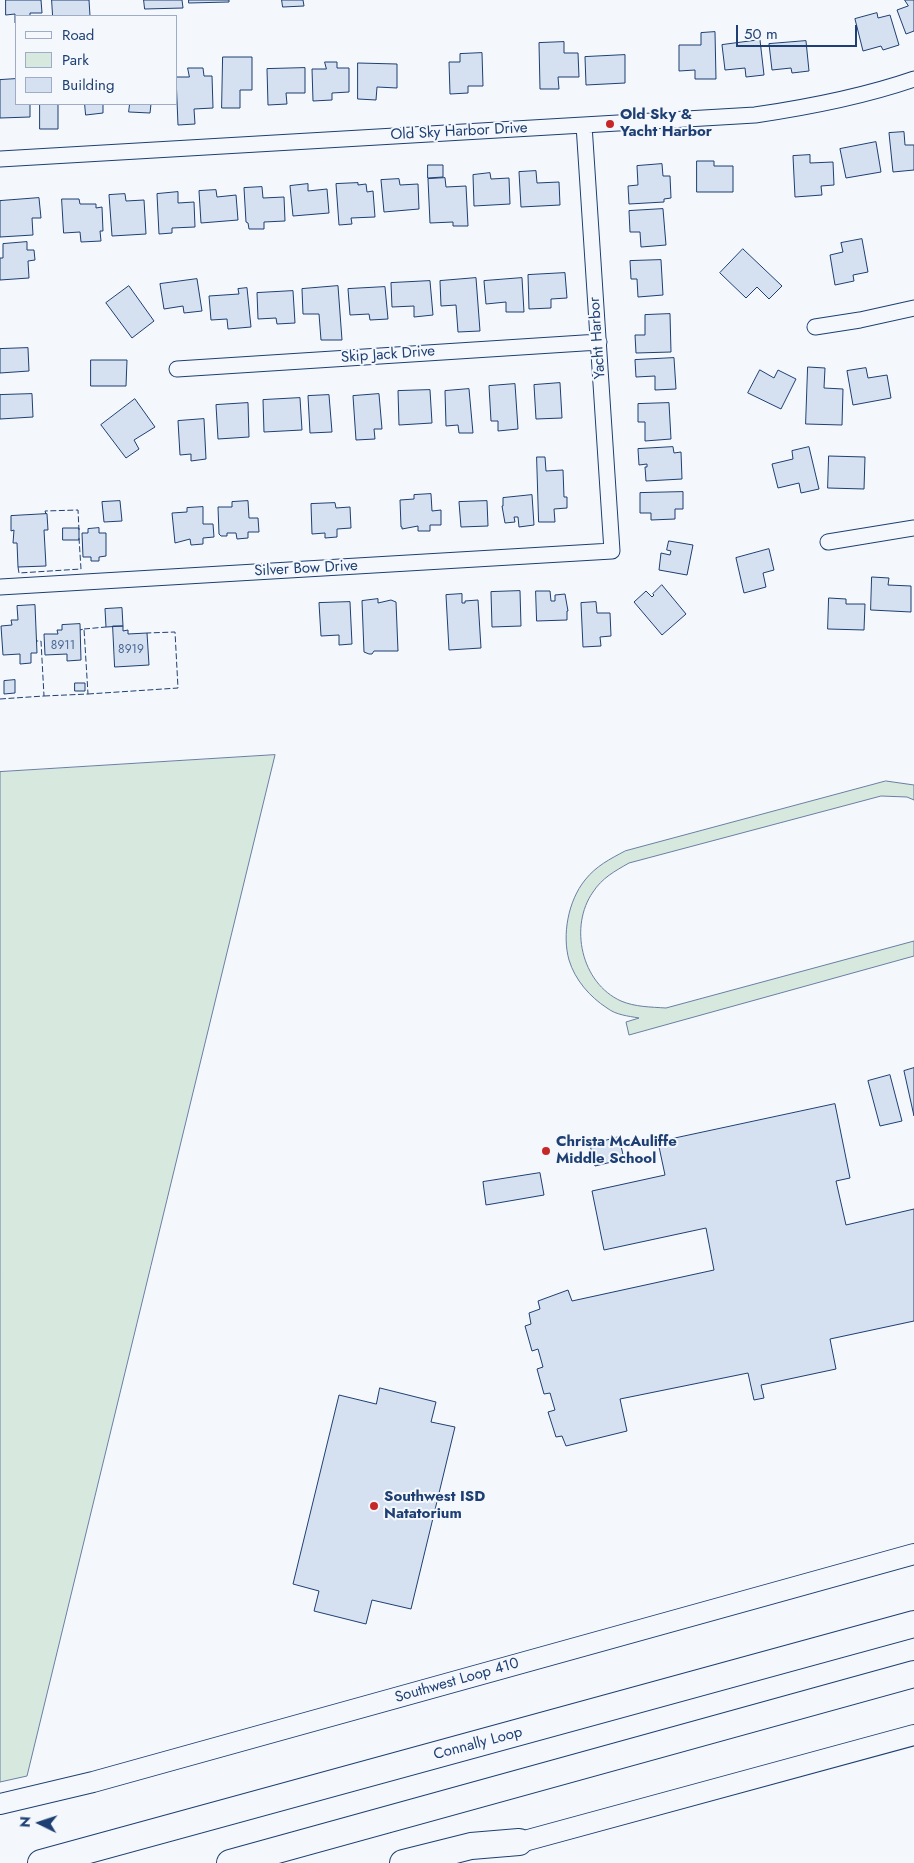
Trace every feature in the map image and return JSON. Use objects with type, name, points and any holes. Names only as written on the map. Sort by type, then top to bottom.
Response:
[{"type":"highway","name":"Connally Loop","points":[[25,1863],[46,1862],[914,1624]]},
{"type":"highway","points":[[230,1863],[914,1674]]},
{"type":"highway","points":[[403,1863],[472,1846],[519,1842]]},
{"type":"main road","name":"Southwest Loop 410","points":[[0,1804],[93,1782],[914,1554]]},
{"type":"main road","points":[[443,1863],[914,1736]]},
{"type":"street","name":"Old Sky Harbor Drive","points":[[0,159],[260,142],[755,116],[829,103],[889,88],[914,79]]},
{"type":"street","name":"Yacht Harbor","points":[[584,125],[612,551]]},
{"type":"street","points":[[815,327],[860,320],[914,308]]},
{"type":"street","name":"Skip Jack Drive","points":[[177,369],[599,342]]},
{"type":"street","points":[[828,542],[914,528]]},
{"type":"street","name":"Silver Bow Drive","points":[[0,587],[612,551]]},
{"type":"green space","points":[[275,755],[27,1776],[0,1782],[0,772]]},
{"type":"green space","points":[[886,781],[914,785],[914,800],[907,797],[881,796],[629,863],[600,883],[593,892],[586,906],[582,921],[581,937],[583,952],[588,968],[607,993],[621,1001],[632,1004],[666,1008],[914,941],[914,956],[629,1035],[626,1022],[639,1018],[622,1015],[601,1004],[579,981],[569,960],[567,950],[568,918],[579,888],[589,875],[604,863],[625,851]]},
{"type":"building","points":[[6,0],[41,0],[42,13],[6,15]]},
{"type":"building","points":[[52,0],[89,0],[90,15],[53,15]]},
{"type":"building","points":[[144,0],[182,0],[183,8],[145,9]]},
{"type":"building","points":[[189,0],[229,0],[229,2],[189,3]]},
{"type":"building","points":[[282,0],[303,0],[304,6],[283,7]]},
{"type":"building","points":[[905,0],[914,0],[914,31],[906,34],[897,10],[908,6]]},
{"type":"building","points":[[877,13],[878,18],[890,15],[899,45],[883,50],[881,46],[863,51],[855,19]]},
{"type":"building","points":[[715,32],[716,79],[695,79],[695,70],[679,71],[679,45],[701,45],[701,33]]},
{"type":"building","points":[[760,40],[764,75],[746,77],[745,68],[725,70],[722,45]]},
{"type":"building","points":[[806,41],[809,71],[792,73],[791,68],[772,70],[769,44]]},
{"type":"building","points":[[564,42],[564,53],[578,53],[579,77],[558,77],[559,89],[540,89],[539,43]]},
{"type":"building","points":[[482,53],[483,86],[468,86],[468,93],[450,94],[449,62],[460,62],[460,54]]},
{"type":"building","points":[[625,55],[625,83],[586,85],[585,57]]},
{"type":"building","points":[[223,57],[252,57],[252,90],[240,90],[240,108],[222,108]]},
{"type":"building","points":[[325,62],[337,62],[337,68],[349,68],[349,92],[332,93],[332,100],[313,101],[312,69],[326,69]]},
{"type":"building","points":[[358,63],[397,64],[397,88],[377,87],[376,100],[358,99]]},
{"type":"building","points":[[188,68],[203,68],[204,76],[212,76],[213,108],[194,109],[195,124],[178,125],[178,77],[189,77]]},
{"type":"building","points":[[305,68],[305,93],[286,93],[287,104],[268,105],[267,69]]},
{"type":"building","points":[[15,79],[15,105],[30,105],[30,117],[0,118],[0,80]]},
{"type":"building","points":[[40,105],[58,105],[58,129],[40,129]]},
{"type":"building","points":[[85,105],[103,105],[103,113],[86,115]]},
{"type":"building","points":[[130,105],[151,105],[150,113],[129,112]]},
{"type":"building","points":[[904,132],[905,145],[914,145],[914,170],[893,172],[889,133]]},
{"type":"building","points":[[876,142],[881,172],[846,178],[840,149]]},
{"type":"building","points":[[810,155],[810,163],[833,162],[834,185],[821,186],[822,195],[795,197],[793,156]]},
{"type":"building","points":[[697,161],[714,161],[714,166],[733,166],[733,192],[697,192]]},
{"type":"building","points":[[662,164],[663,176],[670,176],[671,198],[664,199],[664,202],[629,204],[628,186],[638,185],[637,166]]},
{"type":"building","points":[[428,165],[443,165],[443,177],[428,178]]},
{"type":"building","points":[[536,171],[537,183],[559,182],[560,205],[521,207],[519,172]]},
{"type":"building","points":[[490,173],[491,179],[509,178],[510,204],[474,206],[473,175]]},
{"type":"building","points":[[445,178],[446,187],[466,186],[468,226],[453,226],[453,222],[430,223],[428,179]]},
{"type":"building","points":[[399,179],[400,185],[418,184],[419,209],[384,212],[381,180]]},
{"type":"building","points":[[358,183],[358,185],[366,184],[367,192],[373,191],[375,217],[351,218],[352,224],[339,225],[336,184]]},
{"type":"building","points":[[308,184],[308,191],[327,189],[329,213],[293,216],[290,186]]},
{"type":"building","points":[[262,187],[263,198],[284,197],[285,221],[264,222],[264,229],[249,229],[246,222],[244,188]]},
{"type":"building","points":[[216,190],[217,197],[236,195],[238,220],[201,223],[199,191]]},
{"type":"building","points":[[178,192],[178,203],[194,202],[195,227],[172,228],[172,233],[159,234],[157,194]]},
{"type":"building","points":[[125,194],[126,201],[144,200],[146,234],[112,236],[109,195]]},
{"type":"building","points":[[39,198],[41,218],[32,218],[33,235],[0,237],[0,201]]},
{"type":"building","points":[[62,199],[79,199],[80,204],[96,204],[96,208],[102,207],[103,231],[100,231],[101,241],[81,242],[80,232],[64,233]]},
{"type":"building","points":[[663,209],[666,245],[641,247],[640,232],[630,232],[629,211]]},
{"type":"building","points":[[862,239],[868,272],[853,275],[854,281],[835,285],[830,255],[843,252],[841,243]]},
{"type":"building","points":[[27,242],[27,250],[34,250],[35,260],[28,261],[29,278],[0,280],[0,258],[3,258],[3,244]]},
{"type":"building","points":[[743,249],[782,286],[769,299],[757,287],[746,298],[720,273]]},
{"type":"building","points":[[661,260],[663,295],[638,297],[637,279],[631,279],[630,261]]},
{"type":"building","points":[[565,273],[567,298],[551,299],[551,308],[529,309],[528,275]]},
{"type":"building","points":[[476,278],[480,331],[458,332],[456,305],[441,306],[440,281]]},
{"type":"building","points":[[522,278],[524,312],[506,312],[506,302],[486,304],[484,281]]},
{"type":"building","points":[[197,279],[202,311],[184,313],[183,306],[164,309],[160,284]]},
{"type":"building","points":[[430,281],[433,315],[414,317],[414,306],[392,307],[391,283]]},
{"type":"building","points":[[129,286],[154,321],[132,338],[106,303]]},
{"type":"building","points":[[338,286],[342,340],[321,340],[319,314],[303,314],[302,289]]},
{"type":"building","points":[[385,287],[388,319],[370,320],[369,314],[350,315],[348,289]]},
{"type":"building","points":[[247,288],[251,327],[228,329],[227,319],[211,320],[209,296],[239,294],[238,289]]},
{"type":"building","points":[[293,291],[295,323],[277,324],[276,318],[258,319],[257,293]]},
{"type":"building","points":[[670,314],[671,352],[636,353],[635,335],[645,335],[645,315]]},
{"type":"building","points":[[28,348],[29,371],[0,373],[0,349]]},
{"type":"building","points":[[674,358],[676,389],[655,390],[655,376],[636,377],[635,360]]},
{"type":"building","points":[[91,360],[127,360],[126,386],[91,386]]},
{"type":"building","points":[[808,367],[825,368],[824,388],[843,389],[842,425],[806,424]]},
{"type":"building","points":[[866,368],[868,378],[887,375],[891,398],[853,405],[847,371]]},
{"type":"building","points":[[760,370],[774,378],[778,370],[796,379],[781,409],[748,393]]},
{"type":"building","points":[[560,383],[562,418],[536,419],[534,385]]},
{"type":"building","points":[[515,384],[518,429],[498,431],[498,421],[491,421],[489,386]]},
{"type":"building","points":[[469,389],[473,433],[459,433],[458,425],[446,426],[445,391]]},
{"type":"building","points":[[430,390],[432,423],[399,425],[398,391]]},
{"type":"building","points":[[32,394],[33,417],[0,419],[0,395]]},
{"type":"building","points":[[379,394],[382,429],[374,429],[375,439],[356,440],[353,396]]},
{"type":"building","points":[[329,395],[332,432],[310,433],[308,396]]},
{"type":"building","points":[[300,398],[302,430],[264,432],[263,400]]},
{"type":"building","points":[[135,399],[155,427],[134,440],[139,449],[126,458],[101,425]]},
{"type":"building","points":[[248,403],[249,437],[218,439],[216,405]]},
{"type":"building","points":[[669,403],[671,439],[645,441],[645,422],[638,422],[638,404]]},
{"type":"building","points":[[204,419],[206,459],[191,461],[191,454],[180,455],[178,421]]},
{"type":"building","points":[[673,447],[674,453],[681,452],[682,479],[646,481],[645,467],[647,467],[647,464],[639,465],[638,449]]},
{"type":"building","points":[[809,447],[819,489],[801,493],[799,483],[778,488],[772,464],[793,459],[792,451]]},
{"type":"building","points":[[829,456],[865,457],[864,489],[828,488]]},
{"type":"building","points":[[537,457],[545,457],[546,471],[563,470],[564,497],[567,497],[567,508],[554,509],[555,522],[539,522]]},
{"type":"building","points":[[683,492],[683,509],[675,509],[675,519],[651,520],[651,513],[640,513],[640,493]]},
{"type":"building","points":[[431,494],[432,511],[441,510],[441,525],[430,525],[430,531],[418,531],[418,526],[402,529],[400,500],[414,499],[414,495]]},
{"type":"building","points":[[532,495],[534,525],[519,527],[518,517],[514,517],[515,522],[505,523],[502,506],[503,498]]},
{"type":"building","points":[[120,501],[122,521],[104,522],[102,502]]},
{"type":"building","points":[[248,501],[249,518],[258,518],[259,532],[248,532],[248,538],[237,539],[236,533],[227,533],[227,536],[221,536],[219,534],[218,507],[232,507],[232,502]]},
{"type":"building","points":[[487,501],[488,526],[461,527],[459,502]]},
{"type":"building","points":[[335,503],[336,508],[350,507],[351,528],[337,529],[337,537],[325,538],[325,533],[312,534],[311,504]]},
{"type":"building","points":[[203,507],[203,524],[213,524],[214,537],[203,538],[203,544],[191,545],[190,539],[175,543],[172,513],[187,512],[187,508]]},
{"type":"building","points":[[47,514],[48,530],[44,530],[46,566],[18,567],[17,543],[13,543],[14,530],[11,531],[11,516]]},
{"type":"building","points":[[63,528],[79,528],[79,540],[63,540]]},
{"type":"building","points":[[99,528],[99,533],[106,533],[106,556],[99,557],[99,561],[91,561],[91,557],[83,557],[82,533],[88,533],[88,529]]},
{"type":"building","points":[[669,541],[693,545],[687,575],[659,570],[661,553],[670,555],[671,551],[667,550]]},
{"type":"building","points":[[769,549],[774,570],[763,573],[766,587],[744,593],[736,558]]},
{"type":"building","points":[[872,577],[889,578],[888,585],[911,586],[911,612],[871,610]]},
{"type":"building","points":[[662,585],[686,614],[662,635],[634,602],[646,591],[652,597]]},
{"type":"building","points":[[520,591],[521,626],[492,627],[491,592]]},
{"type":"building","points":[[536,591],[550,591],[551,601],[555,601],[555,595],[565,594],[568,611],[567,620],[537,621]]},
{"type":"building","points":[[462,594],[462,603],[478,600],[481,648],[449,650],[446,595]]},
{"type":"building","points":[[829,598],[846,599],[846,604],[865,604],[864,630],[828,629]]},
{"type":"building","points":[[378,599],[378,603],[391,600],[396,602],[398,651],[374,651],[372,654],[369,654],[364,652],[362,601]]},
{"type":"building","points":[[350,602],[352,644],[339,645],[339,635],[321,636],[319,603]]},
{"type":"building","points":[[596,602],[597,613],[610,613],[611,636],[600,637],[601,646],[583,647],[581,603]]},
{"type":"building","points":[[35,605],[37,653],[31,653],[31,663],[20,664],[20,654],[3,655],[1,626],[12,625],[11,620],[18,620],[17,606]]},
{"type":"building","points":[[122,608],[123,626],[106,627],[105,609]]},
{"type":"building","points":[[80,624],[81,660],[67,661],[67,654],[45,655],[44,634],[58,634],[57,630],[62,630],[62,625]]},
{"type":"building","points":[[113,626],[123,626],[123,631],[128,630],[128,634],[147,633],[149,665],[115,667]]},
{"type":"building","points":[[15,680],[15,693],[4,694],[4,681]]},
{"type":"building","points":[[75,683],[85,683],[85,691],[75,691]]},
{"type":"building","points":[[914,1068],[914,1116],[904,1071]]},
{"type":"building","points":[[890,1075],[902,1121],[880,1126],[868,1081]]},
{"type":"building","points":[[835,1104],[850,1178],[836,1181],[846,1225],[914,1209],[914,1321],[830,1339],[836,1369],[761,1385],[764,1398],[754,1400],[748,1373],[620,1399],[627,1431],[566,1446],[562,1436],[556,1437],[548,1412],[555,1410],[550,1393],[544,1394],[537,1369],[543,1367],[538,1349],[532,1351],[525,1326],[531,1324],[529,1313],[540,1309],[538,1301],[568,1290],[572,1301],[714,1270],[706,1228],[604,1250],[592,1191],[665,1175],[658,1142]]},
{"type":"building","points":[[619,1137],[624,1159],[595,1166],[590,1145]]},
{"type":"building","points":[[540,1173],[544,1195],[486,1205],[483,1182]]},
{"type":"building","name":"Southwest ISD Natatorium","points":[[380,1388],[436,1402],[431,1422],[455,1427],[411,1609],[372,1600],[366,1624],[314,1611],[319,1591],[293,1584],[339,1395],[376,1404]]},
{"type":"fence","points":[[46,514],[45,511],[78,510],[79,530]]},
{"type":"fence","points":[[18,567],[19,573],[81,569],[79,538]]},
{"type":"fence","points":[[84,629],[106,627]]},
{"type":"fence","points":[[44,696],[88,694],[84,629],[80,630]]},
{"type":"fence","points":[[88,694],[178,688],[175,632],[147,633]]},
{"type":"fence","points":[[0,699],[44,696],[41,641],[37,641]]},
{"type":"place","name":"Old Sky & Yacht Harbor","points":[[610,124]]},
{"type":"place","name":"Christa McAuliffe Middle School","points":[[546,1151]]},
{"type":"place","name":"Southwest ISD Natatorium","points":[[374,1506]]}]
